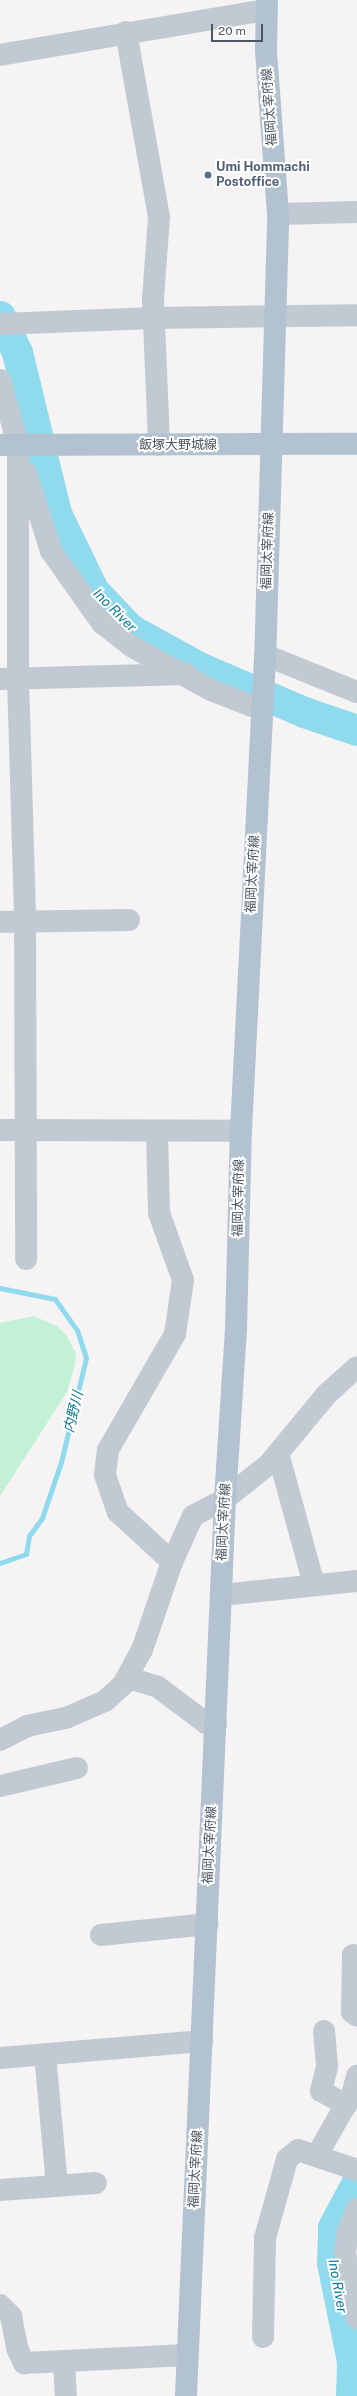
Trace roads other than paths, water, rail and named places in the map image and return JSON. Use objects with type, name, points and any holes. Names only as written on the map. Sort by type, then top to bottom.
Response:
[{"type":"main road","name":"福岡太宰府線","points":[[186,2396],[225,1499],[236,1330],[241,1131],[265,659],[278,214],[266,50],[267,5]]},
{"type":"main road","name":"飯塚大野城線","points":[[16,450],[59,443],[159,445],[357,444]]},
{"type":"street","points":[[0,55],[267,5]]},
{"type":"street","points":[[126,32],[159,217],[154,318],[159,445]]},
{"type":"street","points":[[278,214],[357,212]]},
{"type":"street","points":[[0,324],[36,324],[154,318],[357,315]]},
{"type":"street","points":[[0,380],[16,450],[26,473],[52,551],[102,623],[132,646],[187,674],[211,690],[262,710]]},
{"type":"street","points":[[16,450],[9,679],[25,922],[26,1259]]},
{"type":"street","points":[[265,659],[353,687]]},
{"type":"street","points":[[9,679],[187,674]]},
{"type":"street","points":[[0,922],[129,920]]},
{"type":"street","points":[[0,1130],[241,1131]]},
{"type":"street","points":[[157,1131],[159,1213],[183,1280],[175,1334],[108,1450],[105,1476],[118,1512],[172,1562]]},
{"type":"street","points":[[0,1740],[27,1726],[66,1718],[105,1702],[129,1678],[142,1650],[172,1562],[193,1516],[225,1499],[278,1453],[327,1394],[357,1367]]},
{"type":"street","points":[[278,1453],[314,1585]]},
{"type":"street","points":[[221,1595],[357,1581]]},
{"type":"street","points":[[129,1678],[158,1687],[206,1723],[216,1724]]},
{"type":"street","points":[[0,1786],[77,1768]]},
{"type":"street","points":[[101,1935],[207,1924]]},
{"type":"street","points":[[353,1955],[352,2012],[357,2016]]},
{"type":"street","points":[[324,2031],[327,2067],[321,2091],[346,2105]]},
{"type":"street","points":[[0,2058],[202,2041]]},
{"type":"street","points":[[45,2054],[57,2185]]},
{"type":"street","points":[[317,2155],[346,2105],[357,2076]]},
{"type":"street","points":[[264,2337],[265,2238],[286,2159],[298,2150],[355,2166]]},
{"type":"street","points":[[0,2190],[96,2183]]},
{"type":"street","points":[[357,2210],[348,2231],[346,2253],[357,2318]]},
{"type":"street","points":[[0,2305],[11,2316],[8,2350],[24,2363],[187,2355]]},
{"type":"street","points":[[64,2361],[66,2396]]},
{"type":"waterway","name":"Ino River","points":[[0,316],[17,352],[56,513],[93,590],[130,629],[201,668],[304,712],[357,730]]},
{"type":"waterway","name":"内野川","points":[[0,1288],[55,1299],[77,1330],[86,1358],[61,1462],[42,1518],[29,1536],[26,1554],[0,1563]]},
{"type":"waterway","name":"Ino River","points":[[351,2396],[352,2361],[332,2263],[333,2227],[357,2182]]},
{"type":"place","name":"Umi Hommachi Postoffice","points":[[208,175]]}]
